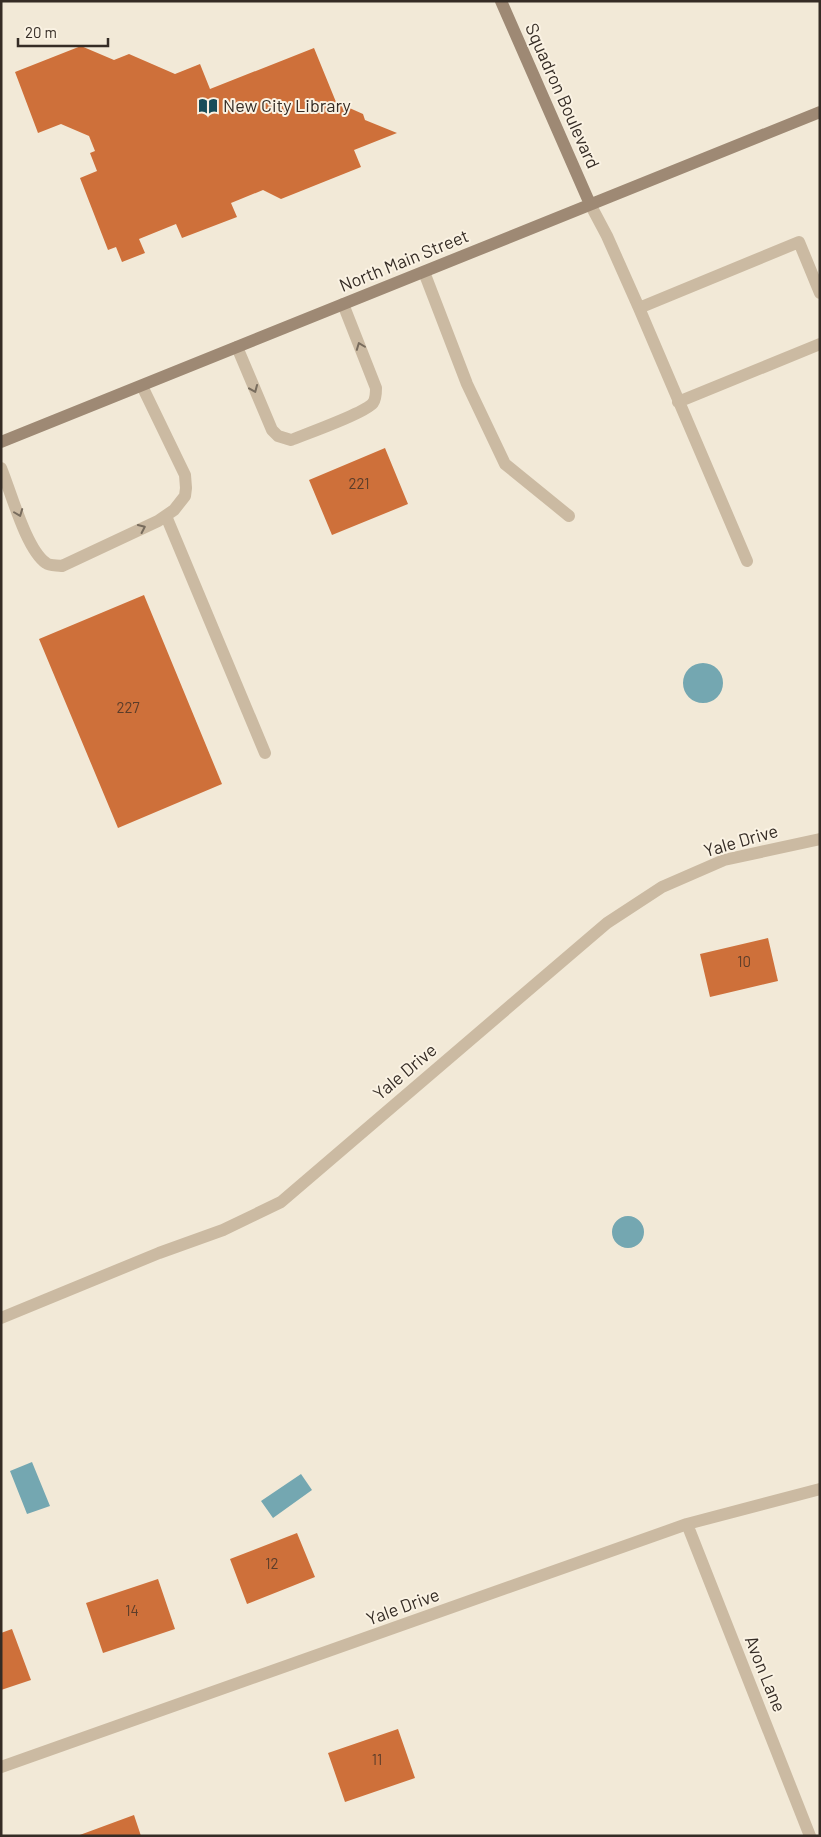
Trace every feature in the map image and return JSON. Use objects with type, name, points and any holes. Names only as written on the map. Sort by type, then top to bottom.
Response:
[{"type":"street","name":"Squadron Boulevard","points":[[501,1],[590,204]]},
{"type":"street","name":"North Main Street","points":[[1,442],[820,112]]},
{"type":"street","points":[[590,204],[607,236],[639,308],[747,561]]},
{"type":"street","points":[[639,308],[799,242],[820,293]]},
{"type":"street","points":[[424,272],[467,384],[505,464],[569,516]]},
{"type":"street","points":[[237,347],[272,430],[278,436],[291,440],[352,415],[373,404],[376,388],[343,304]]},
{"type":"street","points":[[678,402],[820,344]]},
{"type":"street","points":[[1,468],[30,542],[38,555],[48,565],[62,566],[158,521],[174,510],[185,496],[185,475],[142,386]]},
{"type":"street","points":[[166,516],[266,753]]},
{"type":"street","name":"Yale Drive","points":[[1,1318],[159,1253],[223,1230],[281,1202],[615,918],[662,887],[724,860],[820,839]]},
{"type":"street","name":"Yale Drive","points":[[1,1768],[688,1524],[820,1489]]},
{"type":"street","name":"Avon Lane","points":[[688,1524],[810,1836]]},
{"type":"water","points":[[703,663],[717,669],[723,683],[717,697],[703,703],[689,697],[683,683],[689,669]]},
{"type":"water","points":[[628,1216],[640,1220],[644,1232],[640,1244],[628,1248],[616,1244],[612,1232],[616,1220]]},
{"type":"water","points":[[32,1462],[50,1506],[27,1514],[10,1471]]},
{"type":"water","points":[[301,1474],[312,1490],[273,1518],[261,1501]]},
{"type":"building","points":[[81,46],[114,60],[129,54],[175,74],[200,64],[210,89],[314,48],[336,102],[363,114],[365,120],[397,133],[354,150],[361,167],[281,199],[263,190],[231,203],[237,217],[182,238],[176,224],[139,239],[145,253],[122,262],[116,247],[108,250],[80,178],[97,171],[90,153],[95,151],[89,136],[61,124],[38,133],[15,72]]},
{"type":"building","points":[[385,448],[408,504],[332,535],[309,480]]},
{"type":"building","points":[[144,595],[222,784],[118,828],[39,639]]},
{"type":"building","points":[[768,938],[778,981],[710,997],[700,954]]},
{"type":"building","points":[[297,1533],[315,1577],[247,1604],[230,1559]]},
{"type":"building","points":[[158,1579],[175,1629],[103,1653],[86,1603]]},
{"type":"building","points":[[12,1629],[31,1680],[1,1690],[1,1633]]},
{"type":"building","points":[[398,1729],[415,1778],[345,1802],[328,1753]]},
{"type":"building","points":[[134,1815],[141,1836],[77,1836]]},
{"type":"place","name":"New City Library","points":[[208,106]]}]
